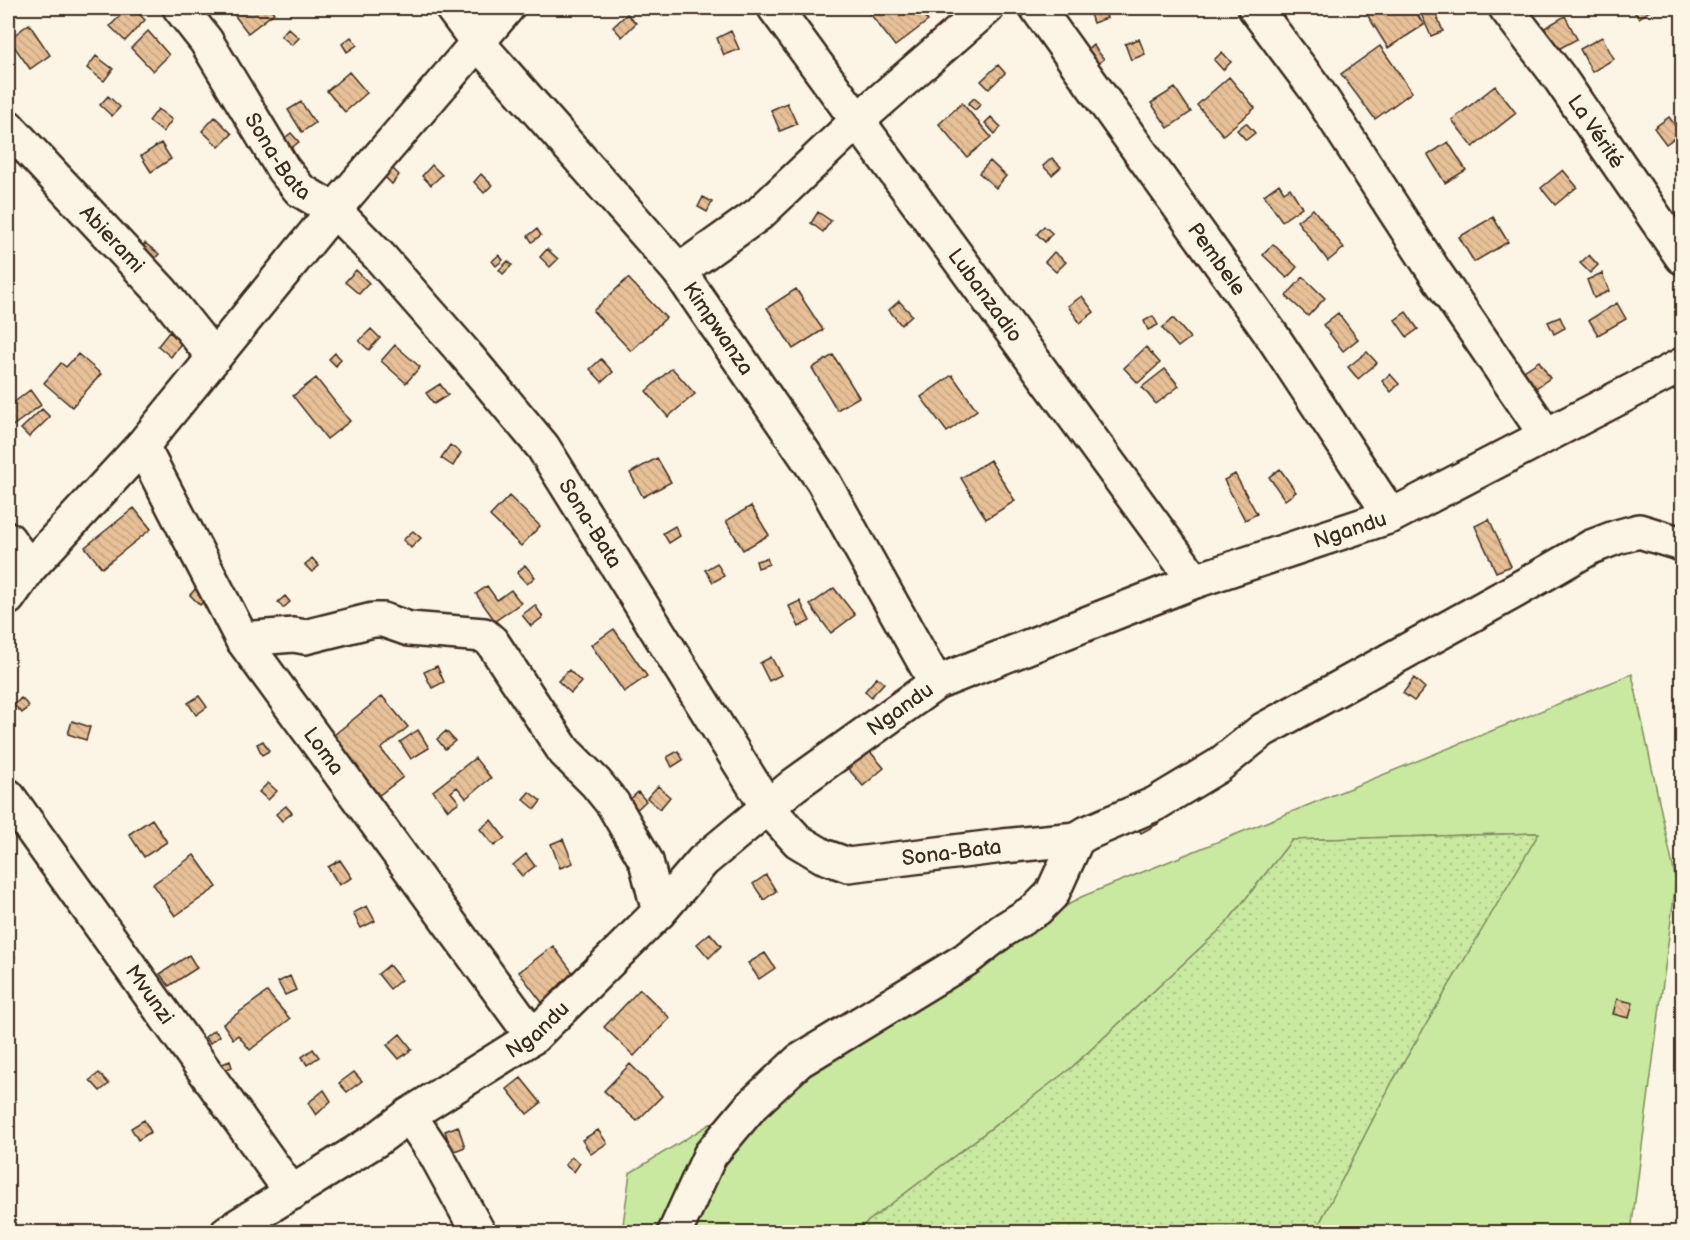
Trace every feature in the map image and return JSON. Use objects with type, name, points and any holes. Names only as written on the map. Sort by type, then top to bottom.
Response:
[{"type":"street","name":"Sona-Bata","points":[[180,8],[206,41],[283,169],[300,190],[334,210],[380,257],[543,447],[768,808],[798,841],[823,856],[848,866],[1077,839]]},
{"type":"street","name":"Kimpwanza","points":[[452,8],[478,43],[679,271],[823,481],[936,683]]},
{"type":"street","points":[[8,598],[18,568],[142,446],[334,210],[507,8]]},
{"type":"street","name":"Lubanzadio","points":[[775,8],[1195,581]]},
{"type":"street","points":[[679,271],[759,214],[857,121],[987,8]]},
{"type":"street","name":"Pembele","points":[[1037,8],[1273,337],[1391,516]]},
{"type":"street","points":[[1255,8],[1317,91],[1434,271],[1546,435]]},
{"type":"street","name":"La Vérité","points":[[1506,8],[1559,77],[1683,257]]},
{"type":"street","name":"Abierami","points":[[8,127],[162,292],[213,356]]},
{"type":"street","name":"Ngandu","points":[[228,1233],[533,1037],[658,912],[703,861],[794,785],[936,683],[1195,581],[1391,516],[1683,365]]},
{"type":"street","name":"Loma","points":[[142,446],[242,639],[533,1037]]},
{"type":"street","points":[[675,1233],[710,1155],[752,1105],[800,1061],[965,960],[1002,931],[1037,909],[1052,894],[1077,839],[1087,832],[1155,804],[1218,766],[1263,730],[1591,548],[1639,531],[1683,544]]},
{"type":"street","points":[[8,539],[18,568]]},
{"type":"street","points":[[242,639],[294,635],[305,637],[373,620],[383,620],[420,630],[484,635],[492,642],[564,752],[596,783],[613,804],[646,861],[658,912]]},
{"type":"street","name":"Mvunzi","points":[[8,796],[292,1193]]},
{"type":"street","points":[[646,861],[703,861]]},
{"type":"street","points":[[409,1115],[436,1155],[478,1233]]},
{"type":"green space","points":[[1632,674],[1676,881],[1631,1232],[1315,1232],[1392,1082],[1538,833],[1292,840],[1225,925],[1071,1068],[854,1232],[622,1232],[630,1173],[1081,897]]},
{"type":"green space","points":[[1539,833],[1392,1082],[1315,1232],[854,1232],[1071,1068],[1225,925],[1292,840]]},
{"type":"building","points":[[128,8],[133,8],[145,20],[125,41],[110,26]]},
{"type":"building","points":[[229,8],[270,8],[274,13],[248,33]]},
{"type":"building","points":[[873,8],[917,8],[928,21],[895,46],[868,11]]},
{"type":"building","points":[[1088,8],[1104,8],[1107,18],[1093,23]]},
{"type":"building","points":[[1363,8],[1413,8],[1424,25],[1388,48]]},
{"type":"building","points":[[1631,8],[1654,8],[1639,18]]},
{"type":"building","points":[[1434,9],[1443,31],[1431,36],[1421,14]]},
{"type":"building","points":[[627,14],[636,23],[622,37],[613,27]]},
{"type":"building","points":[[1565,16],[1577,39],[1553,52],[1541,30]]},
{"type":"building","points":[[29,24],[50,55],[30,69],[9,39]]},
{"type":"building","points":[[288,28],[299,38],[292,45],[281,36]]},
{"type":"building","points":[[148,31],[169,55],[153,71],[131,48]]},
{"type":"building","points":[[731,31],[739,49],[724,55],[717,38]]},
{"type":"building","points":[[351,37],[357,45],[347,52],[342,44]]},
{"type":"building","points":[[1602,37],[1614,59],[1592,72],[1580,49]]},
{"type":"building","points":[[1139,39],[1145,54],[1131,60],[1125,44]]},
{"type":"building","points":[[1093,45],[1104,59],[1091,69],[1081,55]]},
{"type":"building","points":[[1380,46],[1412,92],[1375,119],[1341,74]]},
{"type":"building","points":[[1222,52],[1231,62],[1223,70],[1214,60]]},
{"type":"building","points":[[96,56],[113,69],[104,81],[87,68]]},
{"type":"building","points":[[998,65],[1005,73],[989,89],[981,81]]},
{"type":"building","points":[[349,72],[367,93],[345,112],[327,91]]},
{"type":"building","points":[[1229,77],[1255,108],[1223,135],[1197,105]]},
{"type":"building","points":[[1495,86],[1516,113],[1473,147],[1452,120]]},
{"type":"building","points":[[1175,88],[1191,112],[1168,128],[1151,103]]},
{"type":"building","points":[[108,96],[120,107],[112,116],[100,105]]},
{"type":"building","points":[[974,98],[981,104],[975,110],[968,104]]},
{"type":"building","points":[[301,102],[315,123],[302,132],[288,110]]},
{"type":"building","points":[[787,103],[797,124],[780,131],[771,110]]},
{"type":"building","points":[[962,103],[991,137],[967,157],[939,124]]},
{"type":"building","points":[[158,109],[172,120],[163,132],[149,121]]},
{"type":"building","points":[[215,117],[232,134],[219,147],[202,131]]},
{"type":"building","points":[[991,117],[1001,127],[995,134],[985,123]]},
{"type":"building","points":[[1669,117],[1681,133],[1666,144],[1654,128]]},
{"type":"building","points":[[1246,123],[1255,133],[1246,140],[1237,130]]},
{"type":"building","points":[[291,133],[299,142],[286,152],[278,143]]},
{"type":"building","points":[[1448,142],[1466,170],[1445,183],[1428,155]]},
{"type":"building","points":[[161,143],[171,159],[151,172],[141,156]]},
{"type":"building","points":[[1052,158],[1061,167],[1052,175],[1043,166]]},
{"type":"building","points":[[990,161],[1006,176],[996,188],[979,173]]},
{"type":"building","points":[[432,165],[442,175],[431,185],[422,176]]},
{"type":"building","points":[[392,168],[399,175],[392,184],[385,177]]},
{"type":"building","points":[[1563,170],[1577,187],[1555,205],[1541,188]]},
{"type":"building","points":[[481,174],[492,185],[484,193],[474,182]]},
{"type":"building","points":[[1279,184],[1284,192],[1290,188],[1302,207],[1282,221],[1264,195]]},
{"type":"building","points":[[703,197],[712,202],[707,212],[698,207]]},
{"type":"building","points":[[1313,209],[1344,248],[1328,261],[1297,221]]},
{"type":"building","points":[[818,212],[831,221],[823,232],[811,223]]},
{"type":"building","points":[[1493,217],[1508,242],[1474,262],[1459,237]]},
{"type":"building","points":[[1044,226],[1052,233],[1045,242],[1037,234]]},
{"type":"building","points":[[537,229],[541,235],[532,242],[528,236]]},
{"type":"building","points":[[145,243],[159,254],[151,264],[137,253]]},
{"type":"building","points":[[1273,244],[1297,267],[1287,278],[1263,255]]},
{"type":"building","points":[[547,249],[558,259],[550,267],[540,257]]},
{"type":"building","points":[[1054,252],[1066,262],[1056,272],[1045,262]]},
{"type":"building","points":[[499,255],[503,260],[496,266],[492,261]]},
{"type":"building","points":[[1589,255],[1598,265],[1590,273],[1580,263]]},
{"type":"building","points":[[508,261],[512,265],[503,274],[499,270]]},
{"type":"building","points":[[356,270],[369,283],[359,294],[345,282]]},
{"type":"building","points":[[1602,273],[1609,291],[1594,298],[1587,280]]},
{"type":"building","points":[[1303,277],[1325,298],[1308,316],[1286,296]]},
{"type":"building","points":[[628,278],[666,318],[631,351],[593,311]]},
{"type":"building","points":[[796,289],[823,330],[793,349],[767,308]]},
{"type":"building","points":[[1082,296],[1094,312],[1080,323],[1068,306]]},
{"type":"building","points":[[899,301],[912,315],[901,325],[889,310]]},
{"type":"building","points":[[1617,303],[1626,319],[1598,335],[1589,320]]},
{"type":"building","points":[[1406,312],[1418,329],[1407,337],[1395,320]]},
{"type":"building","points":[[1338,313],[1358,339],[1343,351],[1323,325]]},
{"type":"building","points":[[1153,316],[1158,325],[1148,330],[1144,321]]},
{"type":"building","points":[[1560,317],[1565,328],[1554,334],[1548,322]]},
{"type":"building","points":[[1173,318],[1190,338],[1178,347],[1162,328]]},
{"type":"building","points":[[371,329],[380,338],[369,350],[359,341]]},
{"type":"building","points":[[169,332],[182,342],[171,357],[158,346]]},
{"type":"building","points":[[395,345],[420,367],[406,383],[381,361]]},
{"type":"building","points":[[1146,347],[1160,363],[1138,383],[1124,368]]},
{"type":"building","points":[[1367,352],[1377,363],[1358,379],[1348,367]]},
{"type":"building","points":[[335,353],[341,359],[336,366],[329,359]]},
{"type":"building","points":[[78,354],[101,374],[72,407],[44,383],[61,363],[66,367]]},
{"type":"building","points":[[833,355],[859,397],[837,410],[812,368]]},
{"type":"building","points":[[601,359],[613,372],[602,382],[590,369]]},
{"type":"building","points":[[1539,361],[1550,378],[1536,388],[1524,371]]},
{"type":"building","points":[[672,368],[695,394],[668,417],[646,391]]},
{"type":"building","points":[[1165,369],[1179,386],[1156,404],[1142,387]]},
{"type":"building","points":[[1390,374],[1399,384],[1391,392],[1382,381]]},
{"type":"building","points":[[952,375],[977,410],[947,432],[921,397]]},
{"type":"building","points":[[316,378],[350,421],[327,439],[293,396]]},
{"type":"building","points":[[440,384],[448,395],[434,404],[426,393]]},
{"type":"building","points":[[30,390],[41,405],[10,428],[8,407]]},
{"type":"building","points":[[42,409],[50,417],[29,437],[21,429]]},
{"type":"building","points":[[450,445],[461,453],[453,466],[441,458]]},
{"type":"building","points":[[657,458],[671,482],[643,497],[630,473]]},
{"type":"building","points":[[990,460],[1015,501],[986,519],[961,478]]},
{"type":"building","points":[[1280,469],[1296,492],[1285,500],[1269,477]]},
{"type":"building","points":[[1235,474],[1257,514],[1245,520],[1224,480]]},
{"type":"building","points":[[509,496],[540,526],[521,546],[490,516]]},
{"type":"building","points":[[751,506],[769,535],[743,550],[726,521]]},
{"type":"building","points":[[134,508],[151,529],[102,568],[85,547]]},
{"type":"building","points":[[1489,519],[1511,566],[1496,572],[1475,526]]},
{"type":"building","points":[[675,526],[680,536],[669,543],[663,533]]},
{"type":"building","points":[[413,531],[421,538],[411,548],[403,540]]},
{"type":"building","points":[[312,558],[319,566],[312,572],[305,565]]},
{"type":"building","points":[[767,558],[769,564],[758,568],[756,561]]},
{"type":"building","points":[[717,563],[724,576],[713,582],[705,570]]},
{"type":"building","points":[[525,565],[535,577],[527,584],[517,573]]},
{"type":"building","points":[[487,586],[497,600],[511,590],[521,603],[495,621],[476,594]]},
{"type":"building","points":[[197,587],[208,597],[200,605],[190,595]]},
{"type":"building","points":[[834,588],[855,615],[831,633],[810,605]]},
{"type":"building","points":[[285,596],[290,602],[283,608],[278,602]]},
{"type":"building","points":[[800,601],[810,621],[799,627],[789,606]]},
{"type":"building","points":[[535,605],[543,617],[531,626],[522,615]]},
{"type":"building","points":[[614,629],[647,676],[624,692],[591,645]]},
{"type":"building","points":[[771,657],[781,675],[769,681],[760,663]]},
{"type":"building","points":[[437,666],[444,682],[432,688],[424,672]]},
{"type":"building","points":[[569,670],[581,682],[571,693],[558,681]]},
{"type":"building","points":[[877,677],[884,683],[871,697],[865,691]]},
{"type":"building","points":[[1414,678],[1425,688],[1414,701],[1403,693]]},
{"type":"building","points":[[199,696],[207,707],[196,715],[188,703]]},
{"type":"building","points":[[382,696],[408,727],[381,749],[403,777],[374,799],[324,743]]},
{"type":"building","points":[[21,698],[29,706],[22,713],[14,705]]},
{"type":"building","points":[[72,721],[90,727],[86,740],[68,734]]},
{"type":"building","points":[[418,730],[429,748],[411,759],[400,742]]},
{"type":"building","points":[[446,731],[455,741],[445,749],[437,739]]},
{"type":"building","points":[[263,741],[269,751],[262,755],[257,744]]},
{"type":"building","points":[[867,748],[884,768],[863,786],[846,766]]},
{"type":"building","points":[[678,751],[683,760],[672,767],[667,757]]},
{"type":"building","points":[[475,758],[491,778],[466,798],[457,787],[451,792],[459,802],[448,810],[433,791]]},
{"type":"building","points":[[268,783],[277,791],[268,800],[259,792]]},
{"type":"building","points":[[658,786],[670,797],[660,809],[647,798]]},
{"type":"building","points":[[529,792],[541,801],[535,809],[523,799]]},
{"type":"building","points":[[638,792],[646,801],[629,817],[621,808]]},
{"type":"building","points":[[286,806],[292,813],[282,821],[276,814]]},
{"type":"building","points":[[1150,810],[1158,824],[1141,833],[1133,819]]},
{"type":"building","points":[[152,819],[167,842],[144,857],[129,834]]},
{"type":"building","points":[[491,820],[505,838],[494,846],[480,829]]},
{"type":"building","points":[[563,839],[573,863],[560,868],[551,844]]},
{"type":"building","points":[[526,854],[535,866],[522,876],[513,865]]},
{"type":"building","points":[[194,855],[217,887],[175,916],[153,884]]},
{"type":"building","points":[[340,860],[352,878],[339,885],[328,867]]},
{"type":"building","points":[[766,875],[776,891],[764,900],[753,884]]},
{"type":"building","points":[[367,906],[375,921],[361,928],[353,913]]},
{"type":"building","points":[[710,933],[721,946],[709,958],[697,944]]},
{"type":"building","points":[[10,945],[15,957],[8,960],[8,946]]},
{"type":"building","points":[[553,946],[577,978],[543,1004],[519,972]]},
{"type":"building","points":[[765,953],[775,968],[759,979],[748,963]]},
{"type":"building","points":[[189,955],[197,968],[169,986],[160,974]]},
{"type":"building","points":[[389,965],[401,980],[390,989],[378,974]]},
{"type":"building","points":[[290,976],[296,990],[285,995],[278,982]]},
{"type":"building","points":[[640,989],[670,1018],[634,1056],[604,1027]]},
{"type":"building","points":[[267,992],[290,1019],[250,1050],[238,1035],[233,1039],[223,1024]]},
{"type":"building","points":[[1617,999],[1633,1003],[1629,1018],[1613,1014]]},
{"type":"building","points":[[214,1030],[220,1036],[210,1043],[205,1037]]},
{"type":"building","points":[[400,1034],[412,1049],[399,1059],[387,1045]]},
{"type":"building","points":[[313,1049],[319,1057],[307,1065],[302,1057]]},
{"type":"building","points":[[230,1061],[232,1067],[224,1070],[222,1064]]},
{"type":"building","points":[[630,1064],[662,1096],[637,1121],[604,1091]]},
{"type":"building","points":[[354,1072],[362,1081],[347,1092],[339,1083]]},
{"type":"building","points":[[99,1073],[109,1084],[100,1091],[90,1080]]},
{"type":"building","points":[[521,1078],[541,1103],[527,1114],[507,1089]]},
{"type":"building","points":[[324,1090],[331,1101],[316,1115],[308,1103]]},
{"type":"building","points":[[144,1120],[151,1132],[138,1140],[131,1128]]},
{"type":"building","points":[[458,1126],[465,1147],[452,1152],[445,1131]]},
{"type":"building","points":[[598,1130],[607,1143],[591,1154],[582,1140]]},
{"type":"building","points":[[571,1157],[580,1163],[574,1172],[565,1165]]},
{"type":"building","points":[[114,1225],[117,1232],[97,1232]]}]
